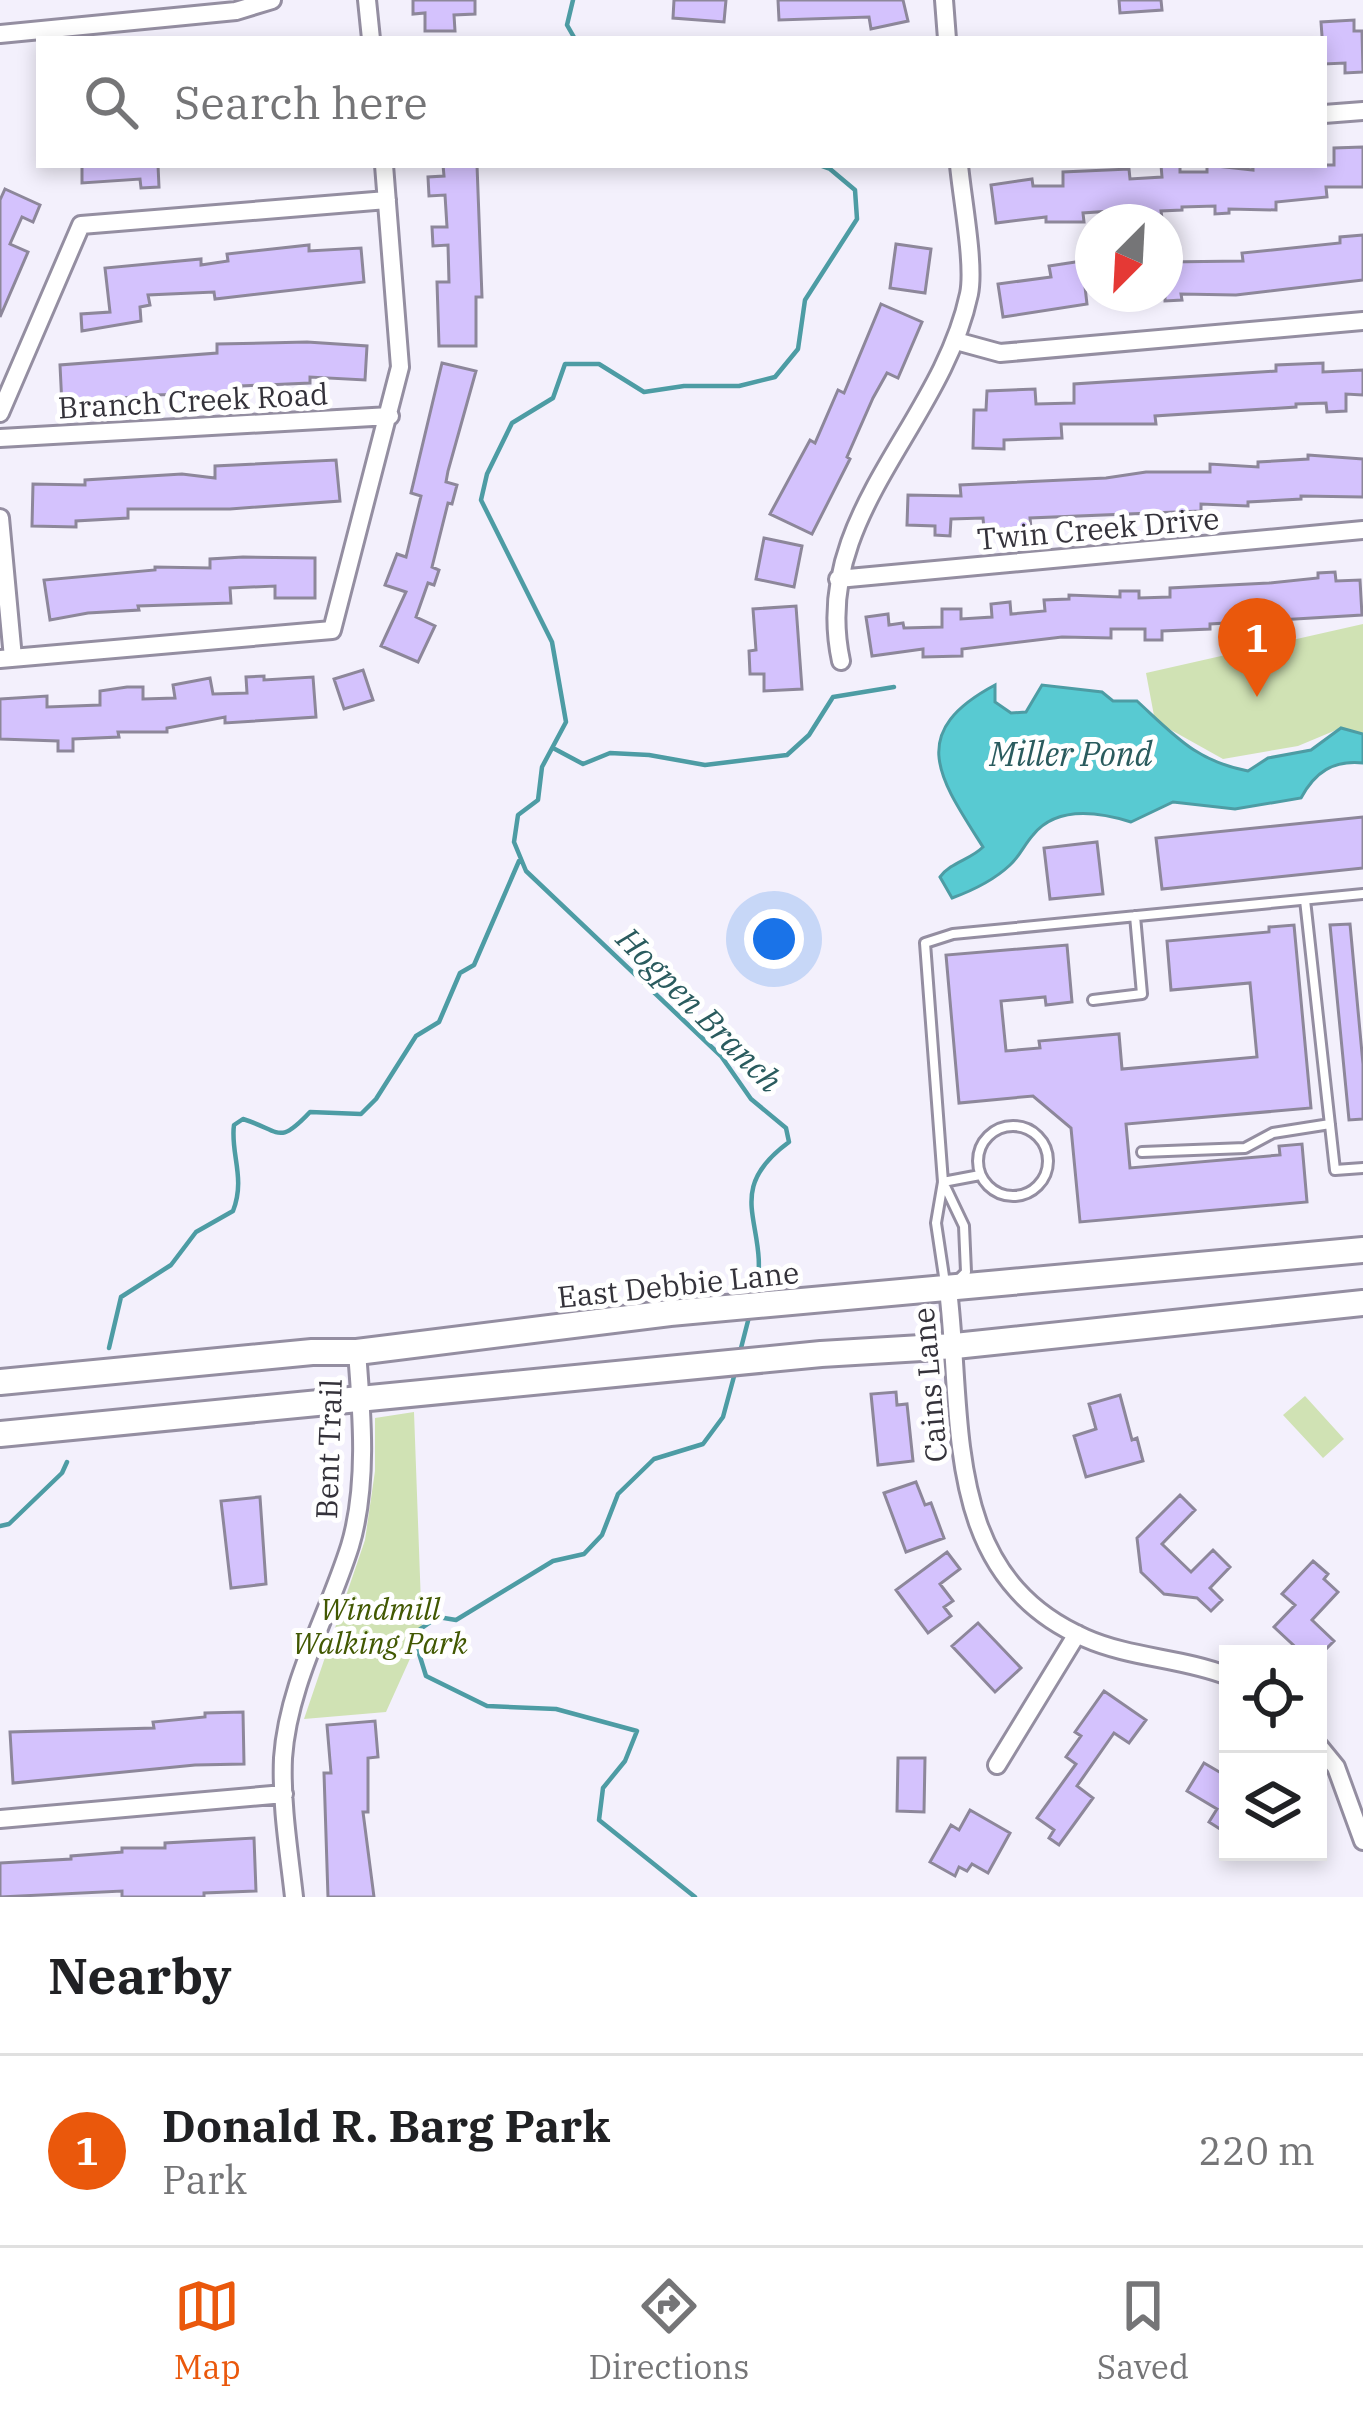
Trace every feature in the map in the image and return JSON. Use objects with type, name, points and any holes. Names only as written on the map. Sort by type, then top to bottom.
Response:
[{"type":"main road","name":"East Debbie Lane","points":[[0,1382],[312,1352],[357,1352],[670,1313],[1363,1250]]},
{"type":"main road","points":[[0,1434],[821,1354],[955,1346],[1363,1303]]},
{"type":"street","points":[[0,34],[236,10],[272,0]]},
{"type":"street","points":[[367,0],[371,36]]},
{"type":"street","points":[[944,0],[947,36]]},
{"type":"street","points":[[1327,114],[1363,111]]},
{"type":"street","points":[[0,518],[7,658],[332,630],[400,367],[384,168]]},
{"type":"street","points":[[841,662],[834,628],[847,542],[956,341],[971,288],[958,168]]},
{"type":"street","points":[[0,413],[81,225],[387,200]]},
{"type":"street","points":[[956,341],[1000,353],[1363,321]]},
{"type":"street","name":"Branch Creek Road","points":[[0,439],[390,416]]},
{"type":"street","name":"Twin Creek Drive","points":[[838,579],[1363,530]]},
{"type":"street","name":"Cains Lane","points":[[948,1289],[960,1456],[967,1491],[999,1570],[1024,1598],[1077,1634],[1219,1673]]},
{"type":"street","name":"Bent Trail","points":[[294,1897],[284,1756],[292,1710],[352,1541],[360,1483],[357,1352]]},
{"type":"street","points":[[997,1765],[1077,1634]]},
{"type":"street","points":[[1325,1753],[1336,1767],[1363,1841]]},
{"type":"street","points":[[0,1819],[284,1794]]},
{"type":"lane","points":[[943,1182],[964,1226],[966,1273],[948,1289],[941,1274],[936,1223],[943,1182],[925,944],[953,934],[1363,894]]},
{"type":"lane","points":[[1305,900],[1335,1170],[1363,1168]]},
{"type":"lane","points":[[1093,1000],[1142,994],[1135,916]]},
{"type":"lane","points":[[1142,1152],[1245,1148],[1273,1133],[1330,1124]]},
{"type":"lane","points":[[1001,1128],[1034,1132],[1047,1151],[1046,1175],[1019,1197],[996,1193],[980,1174],[978,1152],[1001,1128]]},
{"type":"lane","points":[[943,1182],[980,1174]]},
{"type":"green space","points":[[1363,624],[1363,734],[1341,728],[1298,746],[1223,759],[1155,721],[1146,673]]},
{"type":"green space","points":[[1305,1396],[1344,1439],[1323,1458],[1283,1415]]},
{"type":"green space","name":"Windmill Walking Park","points":[[414,1412],[422,1632],[386,1712],[304,1719],[365,1540],[375,1471],[375,1418]]},
{"type":"water","name":"Miller Pond","points":[[995,685],[995,702],[1011,713],[1026,712],[1042,685],[1102,692],[1113,701],[1137,701],[1200,754],[1248,771],[1268,758],[1311,750],[1341,728],[1363,734],[1363,763],[1326,770],[1301,798],[1235,809],[1173,802],[1131,822],[1092,814],[1066,815],[1043,825],[1004,871],[952,898],[940,877],[983,847],[944,779],[940,739],[949,721],[967,703]]},
{"type":"building","points":[[413,0],[475,0],[475,14],[454,15],[455,31],[425,31],[425,13],[413,14]]},
{"type":"building","points":[[674,0],[726,0],[724,22],[673,18]]},
{"type":"building","points":[[778,0],[903,0],[908,21],[871,29],[869,17],[779,20]]},
{"type":"building","points":[[1119,0],[1161,0],[1162,10],[1120,13]]},
{"type":"building","points":[[1354,20],[1354,31],[1362,31],[1363,72],[1345,73],[1345,63],[1327,64],[1327,36],[1322,36],[1321,22]]},
{"type":"building","points":[[1363,147],[1363,187],[1326,187],[1327,197],[1276,202],[1276,210],[1229,209],[1229,213],[1215,214],[1215,206],[1075,204],[1075,222],[1046,222],[1046,217],[996,223],[991,185],[1032,179],[1033,186],[1063,186],[1063,172],[1129,169],[1130,179],[1162,177],[1161,168],[1207,172],[1207,168],[1334,165],[1334,148]]},
{"type":"building","points":[[82,168],[158,168],[159,187],[141,188],[140,179],[82,183]]},
{"type":"building","points":[[443,168],[477,168],[482,297],[476,297],[476,346],[439,346],[437,282],[449,282],[448,245],[433,246],[432,227],[447,227],[445,195],[429,196],[428,177],[444,176]]},
{"type":"building","points":[[5,189],[40,205],[33,222],[22,217],[10,244],[28,252],[0,317],[0,200]]},
{"type":"building","points":[[1363,235],[1363,280],[1236,295],[1183,294],[1183,262],[1243,261],[1242,253],[1340,243],[1340,237]]},
{"type":"building","points":[[896,244],[931,249],[925,293],[890,288]]},
{"type":"building","points":[[309,245],[309,251],[361,248],[364,282],[215,299],[214,292],[148,295],[150,305],[140,307],[141,321],[82,331],[81,314],[110,312],[105,268],[201,259],[201,265],[228,261],[227,254]]},
{"type":"building","points":[[1075,262],[1075,306],[1003,317],[998,284],[1051,277],[1049,266]]},
{"type":"building","points":[[881,304],[922,322],[898,378],[887,373],[873,398],[850,459],[812,534],[770,514],[810,440],[815,443],[838,390],[844,393]]},
{"type":"building","points":[[217,344],[367,346],[365,380],[310,377],[310,383],[241,386],[241,393],[152,395],[62,406],[60,365],[217,353]]},
{"type":"building","points":[[442,363],[476,371],[448,471],[446,482],[457,485],[432,567],[439,570],[434,585],[428,583],[416,617],[435,626],[418,662],[381,646],[406,592],[385,585],[397,554],[406,557],[421,496],[411,493]]},
{"type":"building","points":[[1323,363],[1323,372],[1363,370],[1363,395],[1346,394],[1346,411],[1327,412],[1326,403],[1296,404],[1155,416],[1156,424],[1061,424],[1062,438],[1004,440],[1004,449],[973,448],[974,410],[986,410],[987,391],[1035,389],[1036,404],[1074,403],[1074,384],[1276,371],[1276,365]]},
{"type":"building","points":[[1308,455],[1363,459],[1363,497],[1301,496],[1248,502],[1248,506],[1201,504],[1201,511],[1030,518],[1031,528],[984,529],[983,518],[951,519],[950,536],[935,535],[935,526],[907,525],[908,495],[961,496],[960,485],[1210,472],[1210,464],[1258,467],[1258,462],[1308,459]]},
{"type":"building","points":[[336,460],[340,501],[230,509],[128,509],[128,518],[76,521],[76,527],[32,526],[33,484],[85,485],[85,480],[182,474],[215,478],[215,466]]},
{"type":"building","points":[[764,538],[802,546],[794,587],[756,579]]},
{"type":"building","points":[[315,558],[315,598],[275,598],[275,586],[230,588],[231,603],[138,606],[139,610],[50,620],[44,580],[155,567],[210,568],[210,559]]},
{"type":"building","points":[[1335,572],[1336,581],[1360,580],[1362,615],[1210,624],[1210,629],[1162,631],[1162,640],[1145,640],[1145,629],[1111,629],[1111,638],[1062,637],[962,649],[962,656],[923,657],[923,649],[872,656],[866,617],[888,614],[889,625],[903,623],[904,628],[942,627],[942,609],[961,609],[961,619],[992,617],[991,604],[1010,602],[1011,614],[1045,611],[1044,600],[1069,599],[1069,595],[1120,597],[1120,591],[1139,591],[1139,598],[1170,597],[1170,588],[1269,583]]},
{"type":"building","points":[[796,606],[802,689],[764,691],[764,674],[750,674],[749,651],[756,650],[753,609]]},
{"type":"building","points":[[363,670],[373,700],[344,709],[334,679]]},
{"type":"building","points":[[264,676],[264,680],[313,677],[316,717],[225,723],[225,717],[167,728],[167,732],[118,732],[119,737],[73,739],[73,751],[58,751],[58,741],[0,739],[0,699],[47,696],[47,707],[100,705],[100,691],[127,687],[143,687],[143,699],[175,698],[173,685],[210,678],[213,694],[247,693],[246,677]]},
{"type":"building","points":[[1363,817],[1363,868],[1162,889],[1156,838]]},
{"type":"building","points":[[1097,842],[1103,894],[1050,899],[1044,848]]},
{"type":"building","points":[[1350,924],[1363,1064],[1363,1119],[1349,1120],[1330,925]]},
{"type":"building","points":[[1294,925],[1311,1108],[1126,1124],[1130,1168],[1280,1155],[1279,1146],[1302,1144],[1307,1202],[1080,1222],[1071,1128],[1033,1096],[959,1103],[946,955],[1067,945],[1072,1002],[1046,1005],[1045,997],[1001,1001],[1006,1051],[1040,1048],[1039,1041],[1119,1034],[1122,1069],[1257,1057],[1250,983],[1171,990],[1167,941],[1269,932],[1269,927]]},
{"type":"building","points":[[896,1392],[897,1405],[907,1404],[913,1461],[878,1465],[871,1394]]},
{"type":"building","points":[[1120,1395],[1143,1461],[1086,1477],[1074,1436],[1096,1429],[1089,1404]]},
{"type":"building","points":[[916,1482],[925,1505],[931,1503],[944,1538],[906,1552],[884,1493]]},
{"type":"building","points":[[1180,1495],[1195,1510],[1162,1544],[1191,1572],[1213,1550],[1230,1567],[1210,1588],[1222,1600],[1211,1611],[1197,1598],[1164,1594],[1141,1572],[1137,1538]]},
{"type":"building","points":[[260,1497],[266,1584],[231,1588],[221,1501]]},
{"type":"building","points":[[947,1552],[960,1569],[940,1584],[953,1601],[944,1607],[951,1616],[928,1633],[896,1590]]},
{"type":"building","points":[[1313,1561],[1328,1574],[1324,1579],[1338,1592],[1312,1620],[1334,1641],[1327,1648],[1293,1645],[1274,1627],[1295,1605],[1282,1594]]},
{"type":"building","points":[[978,1623],[1021,1668],[995,1692],[952,1646]]},
{"type":"building","points":[[1104,1691],[1146,1720],[1129,1743],[1114,1733],[1077,1786],[1093,1798],[1059,1845],[1049,1838],[1054,1830],[1037,1818],[1076,1764],[1066,1757],[1081,1736],[1075,1732]]},
{"type":"building","points":[[243,1712],[244,1764],[13,1783],[10,1732],[154,1728],[153,1722]]},
{"type":"building","points":[[375,1721],[378,1757],[368,1758],[368,1812],[363,1812],[374,1897],[328,1897],[324,1773],[331,1773],[327,1725]]},
{"type":"building","points":[[898,1758],[925,1758],[924,1812],[897,1811]]},
{"type":"building","points":[[1204,1763],[1219,1772],[1219,1828],[1209,1822],[1217,1809],[1187,1791]]},
{"type":"building","points":[[970,1810],[1010,1833],[988,1873],[972,1864],[967,1871],[959,1867],[955,1876],[930,1862],[951,1825],[959,1830]]},
{"type":"building","points":[[254,1838],[256,1891],[204,1893],[204,1897],[122,1897],[122,1891],[0,1897],[0,1863],[71,1859],[122,1852],[122,1848],[165,1848],[165,1843]]},
{"type":"waterway","name":"Hogpen Branch","points":[[573,0],[567,25],[573,36]]},
{"type":"waterway","name":"Hogpen Branch","points":[[755,1294],[759,1270],[752,1195],[756,1178],[789,1142],[786,1128],[751,1099],[721,1056],[526,871],[514,842],[518,815],[538,800],[542,767],[566,722],[552,642],[481,500],[487,474],[512,423],[553,398],[565,364],[599,364],[644,392],[739,386],[775,377],[798,349],[805,300],[857,219],[855,190],[827,168]]},
{"type":"waterway","points":[[553,748],[583,764],[610,753],[705,765],[787,755],[809,735],[833,697],[894,687]]},
{"type":"waterway","points":[[109,1348],[121,1297],[171,1265],[196,1232],[233,1211],[238,1188],[234,1125],[243,1119],[279,1133],[310,1112],[361,1114],[376,1099],[416,1036],[439,1022],[460,973],[474,965],[519,861]]},
{"type":"waterway","name":"Hogpen Branch","points":[[740,1352],[749,1317]]},
{"type":"waterway","name":"Hogpen Branch","points":[[695,1897],[599,1820],[603,1788],[625,1761],[637,1731],[556,1709],[487,1706],[426,1676],[413,1634],[438,1617],[456,1620],[553,1561],[584,1554],[602,1535],[618,1494],[654,1459],[703,1444],[723,1417],[736,1369]]},
{"type":"waterway","points":[[0,1526],[9,1524],[62,1473],[67,1462]]},
{"type":"place","name":"Donald R. Barg Park","points":[[1257,697]]}]
